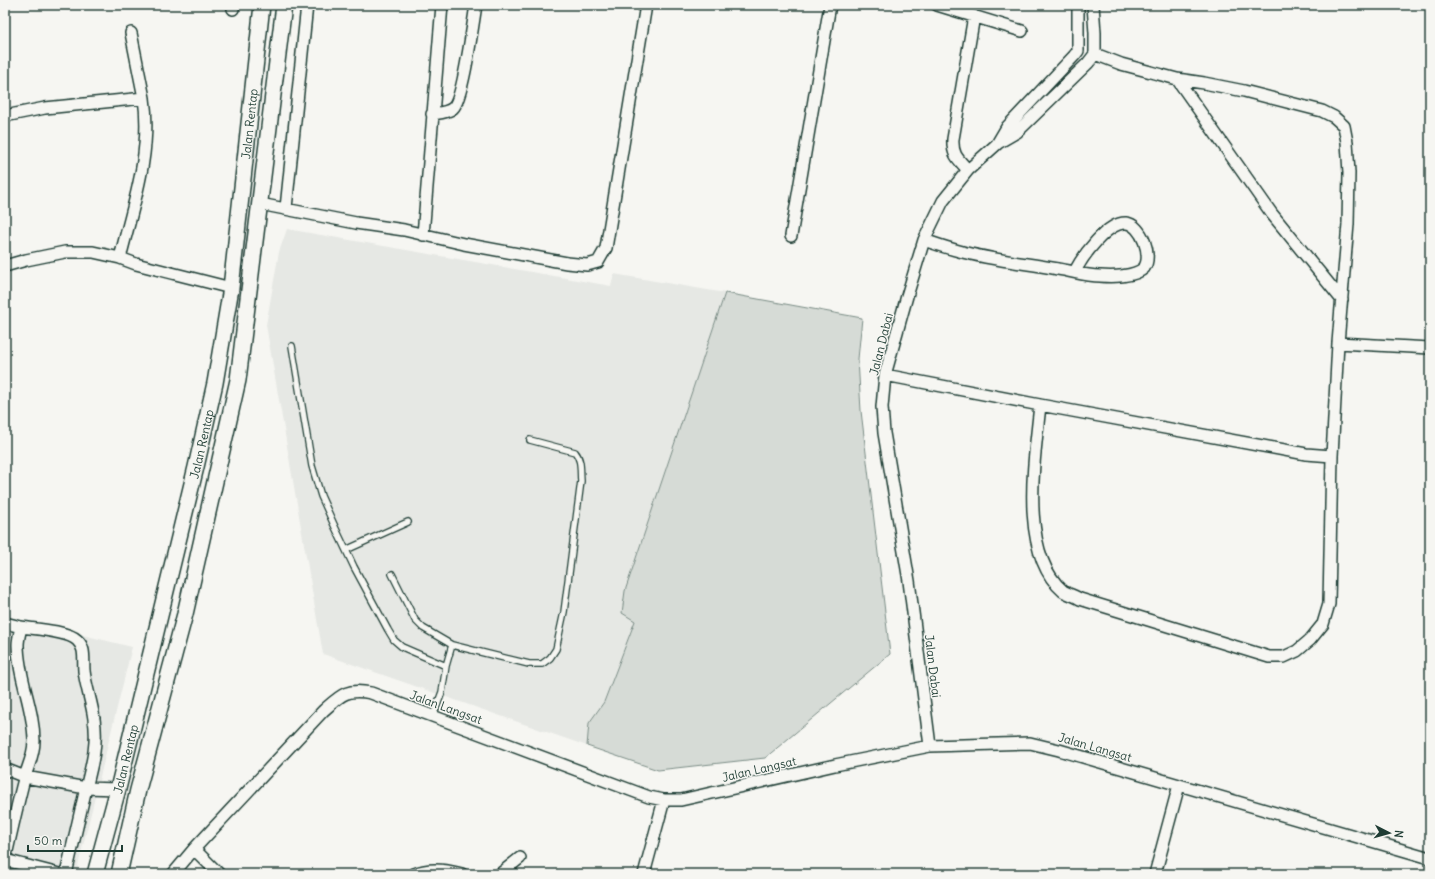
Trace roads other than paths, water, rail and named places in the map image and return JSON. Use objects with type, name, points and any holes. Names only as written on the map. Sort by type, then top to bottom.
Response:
[{"type":"main road","name":"Jalan Rentap","points":[[95,874],[118,789],[196,468],[215,383],[231,288],[262,5]]},
{"type":"main road","name":"Jalan Rentap","points":[[120,871],[138,790],[185,614],[238,380],[284,5]]},
{"type":"street","points":[[286,208],[307,5]]},
{"type":"street","points":[[423,234],[442,5]]},
{"type":"street","points":[[432,114],[448,112],[454,107],[458,98],[464,75],[476,5]]},
{"type":"street","points":[[260,204],[286,208],[356,224],[423,234],[464,244],[567,263],[587,265],[598,262],[606,248],[646,5]]},
{"type":"street","points":[[791,236],[830,5]]},
{"type":"street","points":[[937,5],[1022,31]]},
{"type":"street","name":"Jalan Dabai","points":[[930,746],[909,581],[884,432],[882,407],[885,375],[924,240],[943,201],[968,170],[997,144],[1007,127],[1078,51],[1078,5]]},
{"type":"street","points":[[997,144],[1017,132],[1083,68],[1095,54],[1093,5]]},
{"type":"street","points":[[968,170],[954,154],[953,139],[974,16]]},
{"type":"street","points":[[120,258],[142,172],[146,129],[144,98],[131,33]]},
{"type":"street","points":[[1040,405],[1032,492],[1034,523],[1041,556],[1050,575],[1064,591],[1080,599],[1269,657],[1284,658],[1297,651],[1310,640],[1323,624],[1329,604],[1332,456],[1338,343],[1348,224],[1348,142],[1344,126],[1334,117],[1322,111],[1244,91],[1177,79],[1121,64],[1095,54]]},
{"type":"street","points":[[1177,79],[1272,214],[1342,300]]},
{"type":"street","points":[[5,116],[45,108],[144,98]]},
{"type":"street","points":[[924,240],[959,251],[987,257],[1075,271],[1088,275],[1121,276],[1134,274],[1144,268],[1147,260],[1144,240],[1140,232],[1134,226],[1127,223],[1114,227],[1098,238],[1075,271]]},
{"type":"street","points":[[5,266],[65,252],[93,252],[231,288]]},
{"type":"street","points":[[1338,343],[1430,348]]},
{"type":"street","points":[[885,375],[1306,454],[1332,456]]},
{"type":"street","points":[[5,623],[69,635],[77,640],[84,649],[84,671],[94,718],[96,737],[94,758],[66,874]]},
{"type":"street","points":[[21,627],[18,644],[20,666],[33,722],[34,741],[33,752],[25,776],[5,860],[59,874]]},
{"type":"street","name":"Jalan Langsat","points":[[173,874],[194,849],[323,711],[338,698],[349,692],[359,690],[371,693],[649,797],[664,800],[681,800],[930,746],[1030,743],[1059,750],[1430,858]]},
{"type":"street","points":[[5,769],[25,776],[86,788],[118,789]]},
{"type":"street","points":[[1156,874],[1179,785]]},
{"type":"street","points":[[644,874],[664,800]]},
{"type":"street","points":[[194,849],[219,874]]},
{"type":"street","points":[[500,874],[520,858]]},
{"type":"street","points":[[414,874],[420,871],[432,870],[449,871],[462,874]]},
{"type":"lane","points":[[292,346],[312,466],[321,496],[346,550],[394,640],[402,647],[446,666]]},
{"type":"lane","points":[[392,574],[415,620],[423,628],[452,645],[529,664],[542,664],[550,658],[556,649],[565,604],[581,481],[580,462],[579,457],[575,452],[530,440]]},
{"type":"lane","points":[[346,550],[408,522]]},
{"type":"lane","points":[[433,716],[442,692],[446,666],[452,645]]}]
